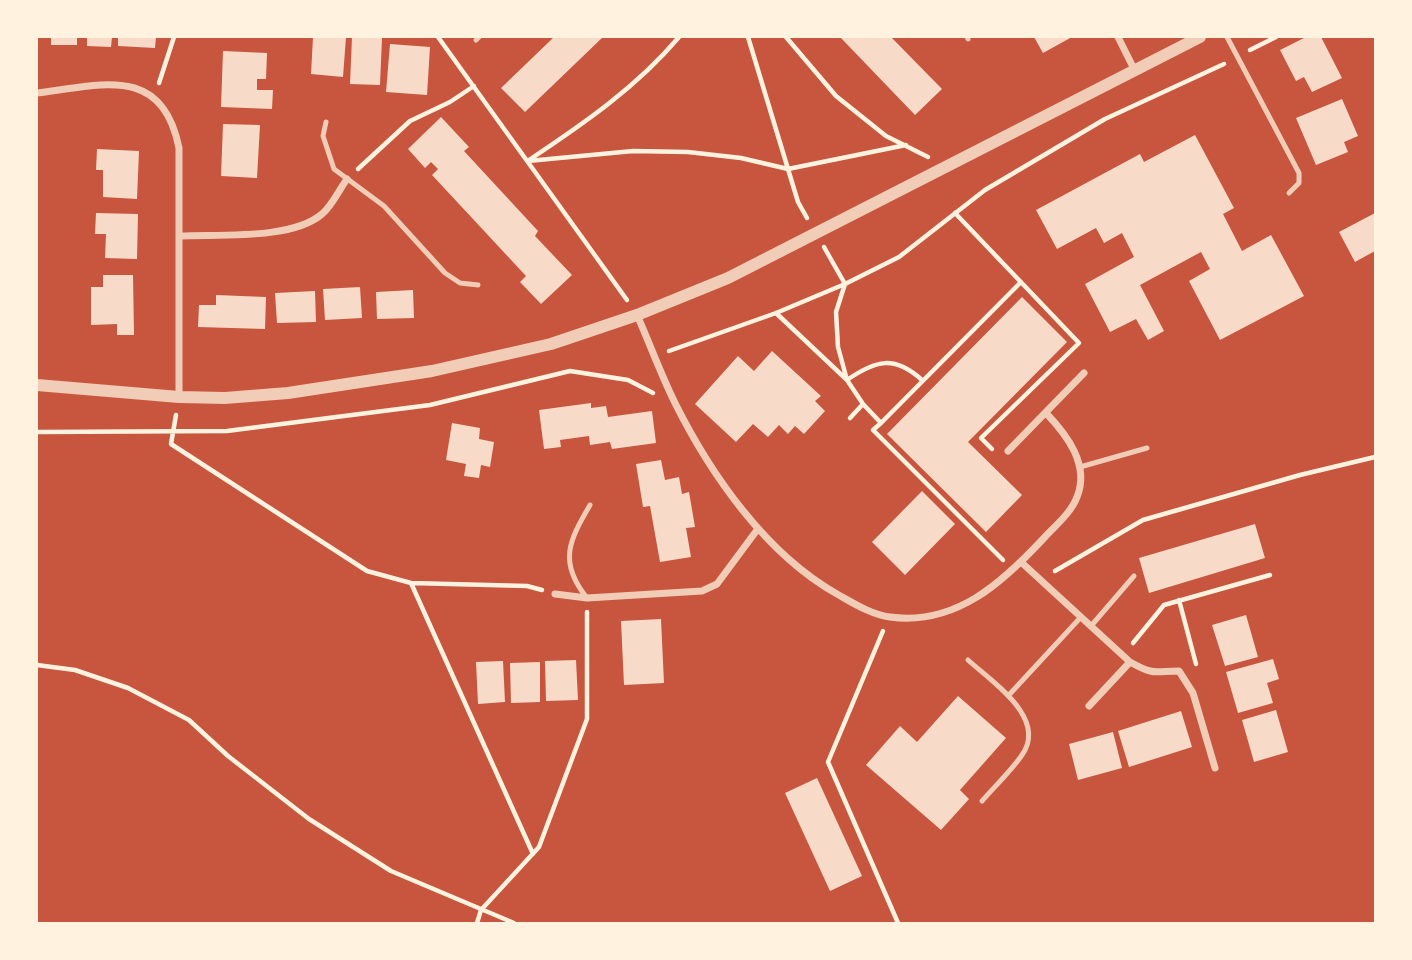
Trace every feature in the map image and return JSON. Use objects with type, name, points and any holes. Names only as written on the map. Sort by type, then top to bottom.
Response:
[{"type":"street","points":[[1118,37],[1134,69]]},
{"type":"street","points":[[37,385],[178,397],[225,398],[288,393],[432,371],[551,344],[638,315],[729,278],[1199,37]]},
{"type":"street","points":[[37,93],[119,84],[138,89],[153,97],[165,109],[174,126],[179,148],[178,397]]},
{"type":"street","points":[[180,236],[284,232],[323,214],[347,179]]},
{"type":"street","points":[[638,315],[675,403],[709,461],[757,530],[781,554],[817,582],[858,606],[889,617],[937,614],[964,605],[985,593],[1014,570],[1068,513],[1078,497],[1080,467],[1064,432],[1046,413]]},
{"type":"street","points":[[1008,451],[1084,373]]},
{"type":"street","points":[[555,594],[587,598],[702,591],[717,584],[757,530]]},
{"type":"street","points":[[1021,562],[1130,662],[1158,674],[1180,671],[1193,693],[1215,768]]},
{"type":"street","points":[[1089,706],[1130,662]]},
{"type":"lane","points":[[1227,37],[1299,173],[1299,183],[1289,194]]},
{"type":"lane","points":[[326,122],[323,136],[334,169],[384,206],[445,273],[460,283],[478,285]]},
{"type":"lane","points":[[1080,467],[1147,448]]},
{"type":"lane","points":[[587,598],[571,573],[568,556],[574,532],[590,505]]},
{"type":"lane","points":[[1090,626],[1134,576]]},
{"type":"lane","points":[[1008,696],[1081,617]]},
{"type":"lane","points":[[968,660],[1008,696],[1023,712],[1028,724],[1029,739],[1024,753],[982,800]]},
{"type":"path","points":[[153,97],[174,37]]},
{"type":"path","points":[[438,37],[638,315]]},
{"type":"path","points":[[528,161],[578,128],[629,87],[679,37]]},
{"type":"path","points":[[748,37],[798,202],[811,225]]},
{"type":"path","points":[[786,37],[836,96],[886,136],[946,166]]},
{"type":"path","points":[[655,356],[776,313],[845,284],[899,257],[985,190],[1105,120],[1276,37]]},
{"type":"path","points":[[347,179],[411,121],[450,102],[474,86]]},
{"type":"path","points":[[528,161],[633,151],[741,158],[788,169],[906,145]]},
{"type":"path","points":[[955,212],[1079,343],[981,438],[997,454]]},
{"type":"path","points":[[818,237],[845,284],[836,313],[838,347],[847,380]]},
{"type":"path","points":[[1014,570],[873,430],[1021,282]]},
{"type":"path","points":[[776,313],[847,380],[881,424]]},
{"type":"path","points":[[847,380],[867,366],[892,363],[909,369],[922,380]]},
{"type":"path","points":[[37,434],[226,431],[430,405],[570,371],[628,380],[675,403]]},
{"type":"path","points":[[178,397],[171,444],[367,571],[411,583],[527,586],[555,594]]},
{"type":"path","points":[[850,418],[863,404]]},
{"type":"path","points":[[1040,580],[1143,520],[1300,475],[1375,457]]},
{"type":"path","points":[[1123,655],[1164,605],[1270,575]]},
{"type":"path","points":[[411,583],[533,854]]},
{"type":"path","points":[[477,923],[481,910],[539,847],[587,719],[587,598]]},
{"type":"path","points":[[1179,600],[1197,668],[1185,677]]},
{"type":"path","points":[[889,617],[828,762],[898,923]]},
{"type":"path","points":[[37,665],[75,670],[128,688],[189,720],[228,756],[309,819],[391,871],[514,923]]},
{"type":"building","points":[[51,37],[77,37],[77,45],[51,45]]},
{"type":"building","points":[[87,37],[112,37],[111,47],[87,46]]},
{"type":"building","points":[[118,37],[156,37],[155,48],[118,46]]},
{"type":"building","points":[[313,37],[346,37],[343,77],[311,74]]},
{"type":"building","points":[[352,37],[382,38],[380,85],[350,84]]},
{"type":"building","points":[[554,37],[603,37],[525,112],[501,88]]},
{"type":"building","points":[[840,37],[891,37],[942,89],[915,115]]},
{"type":"building","points":[[1034,37],[1072,37],[1043,53]]},
{"type":"building","points":[[1306,37],[1321,37],[1342,78],[1312,92],[1304,77],[1296,81],[1280,50]]},
{"type":"building","points":[[390,44],[430,47],[427,95],[386,92]]},
{"type":"building","points":[[223,51],[267,53],[266,79],[257,79],[257,90],[273,90],[272,109],[221,107]]},
{"type":"building","points":[[1342,99],[1358,136],[1344,142],[1348,152],[1316,165],[1296,118]]},
{"type":"building","points":[[441,117],[469,147],[464,151],[538,231],[535,236],[572,275],[541,304],[520,282],[526,276],[432,175],[438,169],[431,162],[425,168],[408,149]]},
{"type":"building","points":[[223,124],[260,125],[257,178],[221,176]]},
{"type":"building","points":[[1195,135],[1234,208],[1223,214],[1242,251],[1271,235],[1304,296],[1220,340],[1189,281],[1210,269],[1201,252],[1140,285],[1164,331],[1148,340],[1136,319],[1110,332],[1085,284],[1134,257],[1122,233],[1104,243],[1096,228],[1057,249],[1036,210],[1140,154],[1144,162]]},
{"type":"building","points":[[97,149],[139,151],[137,199],[103,197],[103,170],[96,170]]},
{"type":"building","points":[[96,213],[138,214],[137,259],[105,258],[106,234],[95,234]]},
{"type":"building","points":[[1375,213],[1375,251],[1355,262],[1339,232]]},
{"type":"building","points":[[103,275],[133,275],[134,335],[117,335],[117,324],[91,325],[91,287],[103,287]]},
{"type":"building","points":[[360,287],[362,318],[325,320],[323,289]]},
{"type":"building","points":[[413,290],[414,318],[377,319],[376,292]]},
{"type":"building","points":[[315,291],[316,322],[277,323],[275,293]]},
{"type":"building","points":[[216,295],[266,297],[265,329],[198,327],[199,305],[216,305]]},
{"type":"building","points":[[1022,297],[1067,342],[968,442],[1022,495],[986,532],[887,434]]},
{"type":"building","points":[[772,351],[821,396],[815,401],[825,411],[804,434],[795,426],[788,434],[779,425],[768,437],[753,424],[736,442],[695,404],[738,356],[754,371]]},
{"type":"building","points":[[591,403],[591,408],[606,406],[608,417],[652,411],[656,443],[612,449],[610,442],[590,445],[589,436],[560,440],[561,447],[544,449],[539,410]]},
{"type":"building","points":[[452,423],[480,428],[479,439],[494,442],[490,467],[481,465],[479,478],[464,476],[466,464],[446,460]]},
{"type":"building","points":[[661,460],[665,480],[679,477],[682,494],[689,492],[695,527],[686,528],[691,557],[660,562],[650,506],[643,507],[636,464]]},
{"type":"building","points":[[922,491],[955,524],[905,575],[872,542]]},
{"type":"building","points":[[1255,524],[1265,558],[1149,593],[1139,558]]},
{"type":"building","points":[[1246,615],[1258,657],[1225,666],[1212,625]]},
{"type":"building","points":[[661,619],[664,683],[624,685],[621,621]]},
{"type":"building","points":[[1273,659],[1279,679],[1267,683],[1273,703],[1238,713],[1226,672]]},
{"type":"building","points":[[576,660],[578,700],[546,701],[545,661]]},
{"type":"building","points":[[503,661],[505,702],[478,704],[476,662]]},
{"type":"building","points":[[540,662],[540,702],[511,703],[510,663]]},
{"type":"building","points":[[958,696],[1006,738],[960,790],[969,799],[941,830],[866,765],[900,726],[917,742]]},
{"type":"building","points":[[1276,710],[1288,752],[1254,762],[1242,720]]},
{"type":"building","points":[[1181,711],[1192,747],[1129,767],[1118,731]]},
{"type":"building","points":[[1113,732],[1122,768],[1078,780],[1069,744]]},
{"type":"building","points":[[817,778],[862,876],[830,891],[785,793]]}]
